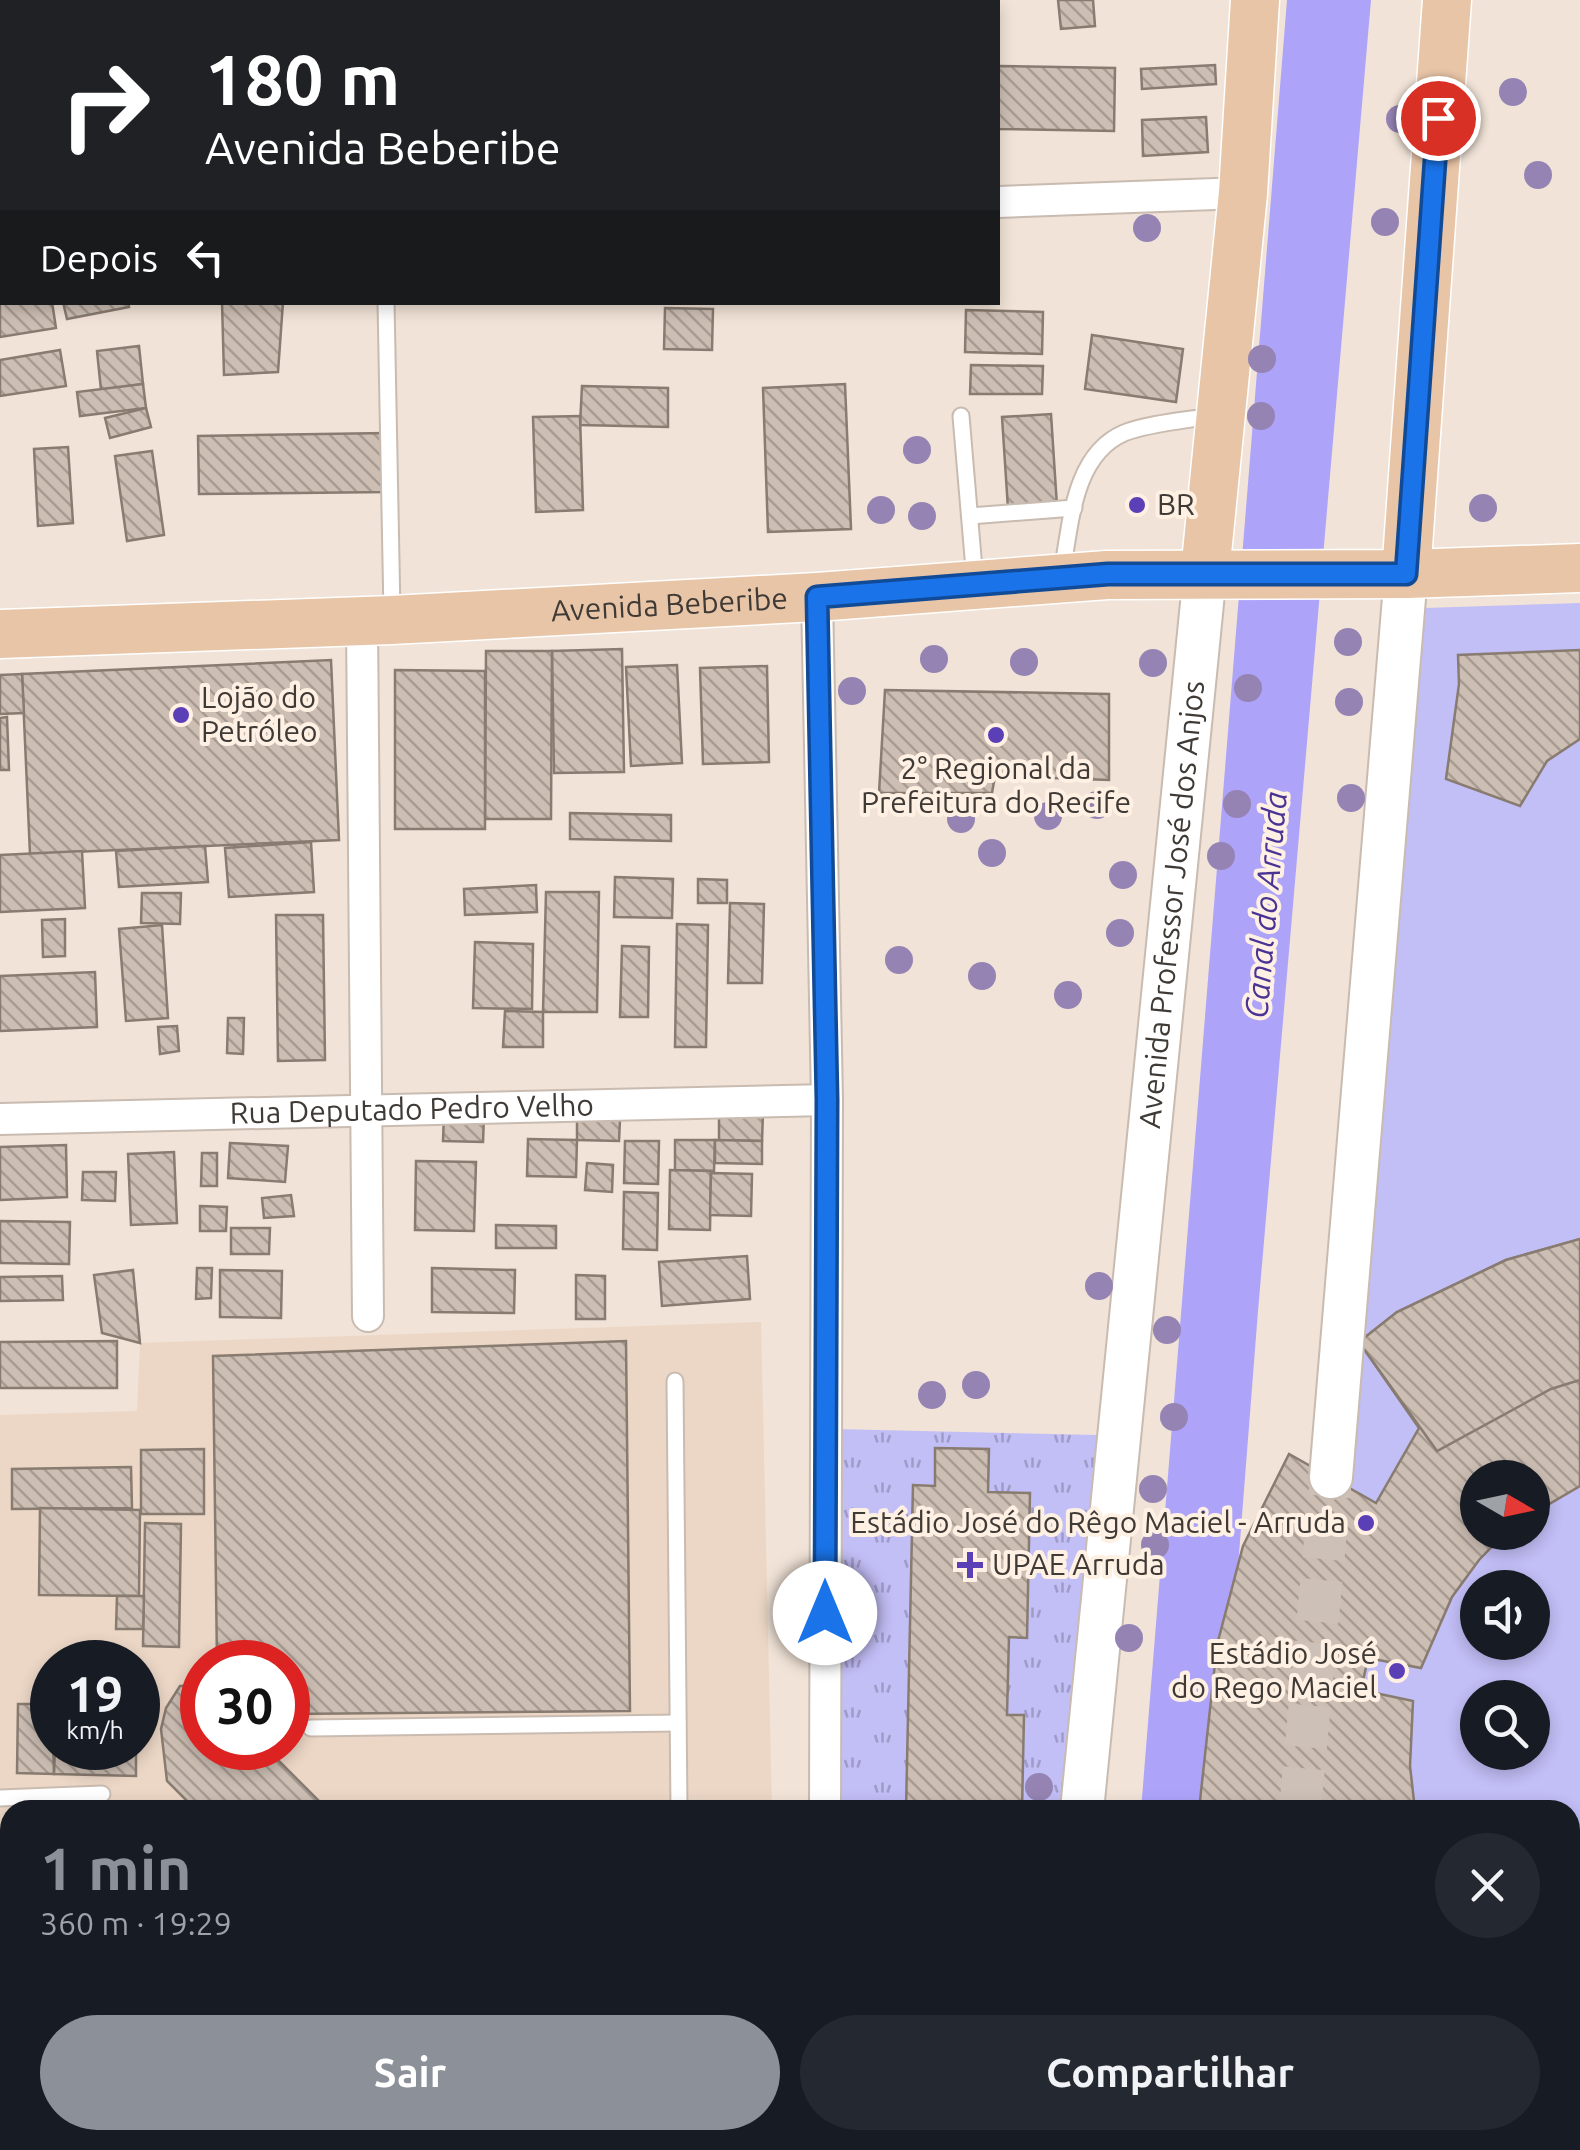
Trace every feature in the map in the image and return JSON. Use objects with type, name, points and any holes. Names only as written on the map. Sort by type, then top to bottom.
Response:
[{"type":"main road","name":"Avenida Professor José dos Anjos","points":[[1083,1800],[1221,572],[1221,414],[1255,0]]},
{"type":"main road","points":[[1331,1476],[1406,574],[1447,0]]},
{"type":"main road","name":"Avenida Beberibe","points":[[0,634],[377,621],[817,597],[1061,577],[1580,568]]},
{"type":"street","points":[[1000,202],[1242,193]]},
{"type":"street","points":[[817,597],[827,1100],[824,1800]]},
{"type":"street","points":[[368,1316],[366,1109],[377,621]]},
{"type":"street","name":"Rua Deputado Pedro Velho","points":[[0,1118],[827,1100]]},
{"type":"lane","points":[[377,621],[386,305]]},
{"type":"lane","points":[[1061,577],[1078,488],[1097,454],[1124,434],[1221,414]]},
{"type":"lane","points":[[961,416],[976,584]]},
{"type":"lane","points":[[970,516],[1074,508]]},
{"type":"lane","points":[[676,1381],[679,1800]]},
{"type":"lane","points":[[310,1728],[678,1723]]},
{"type":"lane","points":[[0,1798],[102,1794]]},
{"type":"shaded area","points":[[761,1322],[772,1800],[0,1800],[0,1415],[137,1411],[140,1343]]},
{"type":"green space","points":[[1580,603],[1580,1800],[1200,1800],[1217,1645],[1243,1546],[1289,1454],[1347,1484],[1425,608]]},
{"type":"green space","points":[[834,1429],[1097,1435],[1065,1800],[840,1800]]},
{"type":"water","name":"Canal do Arruda","points":[[1287,0],[1371,0],[1220,1800],[1142,1800]]},
{"type":"building","points":[[1058,0],[1093,0],[1095,26],[1061,29]]},
{"type":"building","points":[[1215,65],[1216,84],[1142,89],[1141,69]]},
{"type":"building","points":[[1000,66],[1115,68],[1114,131],[1000,129]]},
{"type":"building","points":[[1206,117],[1208,152],[1143,156],[1142,120]]},
{"type":"building","points":[[0,305],[52,305],[56,328],[0,337]]},
{"type":"building","points":[[64,305],[129,305],[129,307],[67,319]]},
{"type":"building","points":[[222,305],[283,305],[278,372],[224,375]]},
{"type":"building","points":[[665,308],[713,309],[712,350],[664,349]]},
{"type":"building","points":[[966,310],[1043,312],[1042,354],[965,352]]},
{"type":"building","points":[[1092,335],[1183,349],[1176,402],[1085,389]]},
{"type":"building","points":[[139,346],[143,384],[101,390],[97,351]]},
{"type":"building","points":[[60,350],[66,386],[0,396],[0,360]]},
{"type":"building","points":[[971,365],[1043,366],[1042,394],[970,394]]},
{"type":"building","points":[[143,384],[146,408],[80,416],[77,392]]},
{"type":"building","points":[[845,384],[851,529],[768,532],[763,388]]},
{"type":"building","points":[[582,386],[668,388],[668,427],[580,425]]},
{"type":"building","points":[[146,408],[151,427],[110,438],[105,418]]},
{"type":"building","points":[[1051,414],[1057,506],[1008,509],[1002,417]]},
{"type":"building","points":[[580,416],[583,510],[536,512],[533,417]]},
{"type":"building","points":[[386,433],[386,492],[199,494],[198,436]]},
{"type":"building","points":[[68,447],[73,523],[38,526],[34,449]]},
{"type":"building","points":[[152,451],[164,535],[127,541],[115,456]]},
{"type":"building","points":[[622,649],[624,772],[554,773],[552,651]]},
{"type":"building","points":[[1580,650],[1580,739],[1547,761],[1520,806],[1446,779],[1459,684],[1458,655]]},
{"type":"building","points":[[486,651],[552,651],[551,819],[485,819]]},
{"type":"building","points":[[331,660],[339,840],[30,854],[22,674]]},
{"type":"building","points":[[677,665],[682,763],[631,766],[626,667]]},
{"type":"building","points":[[767,666],[769,762],[703,764],[700,668]]},
{"type":"building","points":[[395,670],[485,671],[485,829],[395,829]]},
{"type":"building","points":[[22,674],[24,713],[0,714],[0,675]]},
{"type":"building","name":"2° Regional da Prefeitura do Recife","points":[[885,690],[1109,694],[1109,780],[995,776],[992,793],[879,793]]},
{"type":"building","points":[[7,717],[9,770],[0,770],[0,718]]},
{"type":"building","points":[[570,813],[671,815],[671,841],[570,839]]},
{"type":"building","points":[[311,842],[314,892],[229,897],[225,848]]},
{"type":"building","points":[[205,846],[208,882],[119,887],[116,851]]},
{"type":"building","points":[[82,851],[85,908],[0,912],[0,855]]},
{"type":"building","points":[[615,877],[673,879],[672,918],[614,917]]},
{"type":"building","points":[[698,879],[727,880],[727,903],[698,903]]},
{"type":"building","points":[[536,885],[537,912],[465,915],[464,889]]},
{"type":"building","points":[[546,892],[599,892],[597,1012],[543,1012]]},
{"type":"building","points":[[142,893],[181,893],[180,924],[141,923]]},
{"type":"building","points":[[730,903],[764,904],[762,983],[728,983]]},
{"type":"building","points":[[276,915],[323,915],[325,1060],[278,1061]]},
{"type":"building","points":[[65,919],[65,956],[43,957],[42,920]]},
{"type":"building","points":[[677,924],[708,925],[706,1047],[675,1047]]},
{"type":"building","points":[[162,925],[168,1018],[126,1021],[119,929]]},
{"type":"building","points":[[475,942],[533,944],[532,1009],[473,1008]]},
{"type":"building","points":[[622,946],[649,947],[648,1017],[620,1017]]},
{"type":"building","points":[[95,972],[97,1027],[0,1031],[0,976]]},
{"type":"building","points":[[505,1011],[543,1012],[543,1047],[503,1047]]},
{"type":"building","points":[[228,1018],[244,1018],[243,1054],[227,1053]]},
{"type":"building","points":[[177,1026],[179,1051],[160,1054],[158,1027]]},
{"type":"building","points":[[719,1113],[763,1113],[762,1141],[719,1140]]},
{"type":"building","points":[[444,1114],[484,1115],[483,1142],[443,1141]]},
{"type":"building","points":[[577,1120],[620,1120],[619,1141],[577,1140]]},
{"type":"building","points":[[528,1139],[577,1140],[576,1177],[527,1176]]},
{"type":"building","points":[[675,1140],[715,1140],[714,1171],[675,1170]]},
{"type":"building","points":[[715,1140],[762,1141],[762,1164],[715,1163]]},
{"type":"building","points":[[625,1141],[659,1141],[658,1184],[624,1183]]},
{"type":"building","points":[[230,1143],[288,1146],[285,1182],[228,1178]]},
{"type":"building","points":[[66,1145],[67,1197],[0,1200],[0,1147]]},
{"type":"building","points":[[174,1152],[177,1223],[131,1225],[128,1154]]},
{"type":"building","points":[[202,1153],[217,1153],[217,1186],[201,1186]]},
{"type":"building","points":[[416,1161],[476,1162],[474,1231],[415,1230]]},
{"type":"building","points":[[587,1163],[613,1165],[612,1192],[585,1190]]},
{"type":"building","points":[[670,1170],[711,1171],[710,1230],[669,1229]]},
{"type":"building","points":[[83,1172],[116,1172],[115,1201],[82,1200]]},
{"type":"building","points":[[711,1173],[752,1174],[751,1216],[710,1215]]},
{"type":"building","points":[[624,1192],[658,1193],[657,1250],[623,1249]]},
{"type":"building","points":[[291,1195],[294,1216],[264,1218],[262,1198]]},
{"type":"building","points":[[200,1206],[227,1207],[226,1231],[200,1231]]},
{"type":"building","points":[[0,1221],[70,1222],[69,1264],[0,1263]]},
{"type":"building","points":[[496,1225],[556,1226],[556,1248],[496,1248]]},
{"type":"building","points":[[231,1228],[270,1228],[269,1254],[231,1254]]},
{"type":"building","name":"Estádio José do Rego Maciel","points":[[1580,1239],[1580,1486],[1550,1504],[1550,1460],[1460,1460],[1460,1550],[1489,1550],[1472,1570],[1460,1570],[1460,1586],[1421,1668],[1368,1658],[1361,1690],[1413,1701],[1410,1766],[1414,1800],[1200,1800],[1217,1645],[1243,1546],[1289,1454],[1376,1503],[1419,1428],[1359,1342],[1397,1312],[1506,1260]]},
{"type":"building","points":[[1580,1239],[1580,1380],[1551,1389],[1437,1451],[1359,1342],[1397,1312],[1506,1260]]},
{"type":"building","points":[[747,1256],[750,1299],[662,1306],[659,1262]]},
{"type":"building","points":[[197,1268],[212,1268],[211,1298],[196,1299]]},
{"type":"building","points":[[432,1268],[515,1270],[514,1313],[432,1312]]},
{"type":"building","points":[[133,1270],[140,1343],[102,1333],[94,1275]]},
{"type":"building","points":[[220,1270],[282,1271],[281,1318],[220,1317]]},
{"type":"building","points":[[576,1275],[605,1276],[605,1319],[576,1319]]},
{"type":"building","points":[[62,1276],[63,1300],[0,1301],[0,1277]]},
{"type":"building","points":[[117,1341],[117,1388],[0,1388],[0,1342]]},
{"type":"building","points":[[626,1341],[630,1711],[310,1714],[310,1640],[217,1640],[213,1356]]},
{"type":"building","name":"UPAE Arruda","points":[[935,1448],[989,1449],[988,1492],[1030,1493],[1027,1638],[1009,1637],[1007,1715],[1024,1715],[1022,1800],[906,1800],[913,1485],[935,1486]]},
{"type":"building","points":[[204,1449],[204,1514],[141,1514],[141,1450]]},
{"type":"building","points":[[131,1467],[132,1508],[12,1509],[12,1469]]},
{"type":"building","points":[[40,1508],[140,1510],[139,1596],[39,1595]]},
{"type":"building","points":[[145,1523],[181,1524],[179,1647],[160,1646],[160,1640],[143,1640]]},
{"type":"building","points":[[117,1596],[144,1596],[143,1629],[116,1629]]},
{"type":"building","points":[[180,1686],[180,1770],[288,1770],[318,1800],[186,1800],[167,1781],[161,1729],[166,1708]]},
{"type":"building","points":[[18,1704],[30,1704],[30,1770],[54,1770],[54,1774],[17,1773]]},
{"type":"building","points":[[54,1770],[136,1770],[136,1776],[54,1774]]},
{"type":"tunnel","points":[[1301,1800],[1331,1477]]},
{"type":"place","name":"BR","points":[[1137,505]]},
{"type":"place","name":"Lojão do Petróleo","points":[[181,715]]},
{"type":"place","name":"2° Regional da Prefeitura do Recife","points":[[996,735]]},
{"type":"place","name":"Estádio José do Rêgo Maciel - Arruda","points":[[1366,1523]]},
{"type":"place","name":"UPAE Arruda","points":[[970,1565]]},
{"type":"place","name":"Estádio José do Rego Maciel","points":[[1397,1671]]},
{"type":"route","points":[[825,1613],[827,1100],[817,597],[1108,574],[1406,574],[1438,118]]}]
